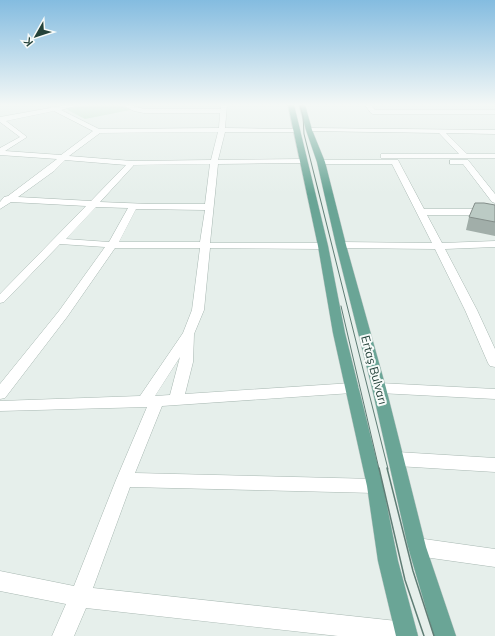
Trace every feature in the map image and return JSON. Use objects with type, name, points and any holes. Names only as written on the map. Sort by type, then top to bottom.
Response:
[{"type":"main road","name":"Ertaş Bulvarı","points":[[303,135],[303,158],[323,246],[339,333],[375,486],[388,561],[407,634]]},
{"type":"main road","name":"Ertaş Bulvarı","points":[[306,135],[320,159],[379,388],[417,547],[445,636]]},
{"type":"street","points":[[1,150],[24,136],[22,135]]},
{"type":"street","points":[[0,206],[93,135]]},
{"type":"street","points":[[63,636],[80,596],[124,480],[151,402],[189,333],[198,310],[204,246],[215,160],[221,135]]},
{"type":"street","points":[[443,135],[465,159],[495,200]]},
{"type":"street","points":[[1,150],[132,163],[303,158]]},
{"type":"street","points":[[66,156],[215,160]]},
{"type":"street","points":[[320,159],[395,162],[495,156]]},
{"type":"street","points":[[320,159],[465,159],[495,162]]},
{"type":"street","points":[[395,162],[439,246],[495,362]]},
{"type":"street","points":[[0,300],[132,163]]},
{"type":"street","points":[[0,198],[133,207],[209,207]]},
{"type":"street","points":[[0,394],[63,314],[112,245],[133,207]]},
{"type":"street","points":[[421,212],[495,212]]},
{"type":"street","points":[[58,241],[112,245],[323,246]]},
{"type":"street","points":[[341,245],[439,246],[495,244]]},
{"type":"street","points":[[176,400],[186,362],[189,333]]},
{"type":"street","points":[[0,406],[151,402],[352,388]]},
{"type":"street","points":[[379,388],[495,394]]},
{"type":"street","points":[[396,459],[495,465]]},
{"type":"street","points":[[124,480],[375,486]]},
{"type":"street","points":[[417,547],[495,558]]},
{"type":"street","points":[[0,581],[80,596],[407,634]]},
{"type":"building","points":[[475,203],[495,205],[495,222],[469,217]]},
{"type":"tram line","points":[[304,135],[388,469]]},
{"type":"tram line","points":[[341,306],[379,469]]},
{"type":"tram line","points":[[379,468],[405,580],[424,636]]},
{"type":"tram line","points":[[387,468],[413,571],[434,636]]}]
